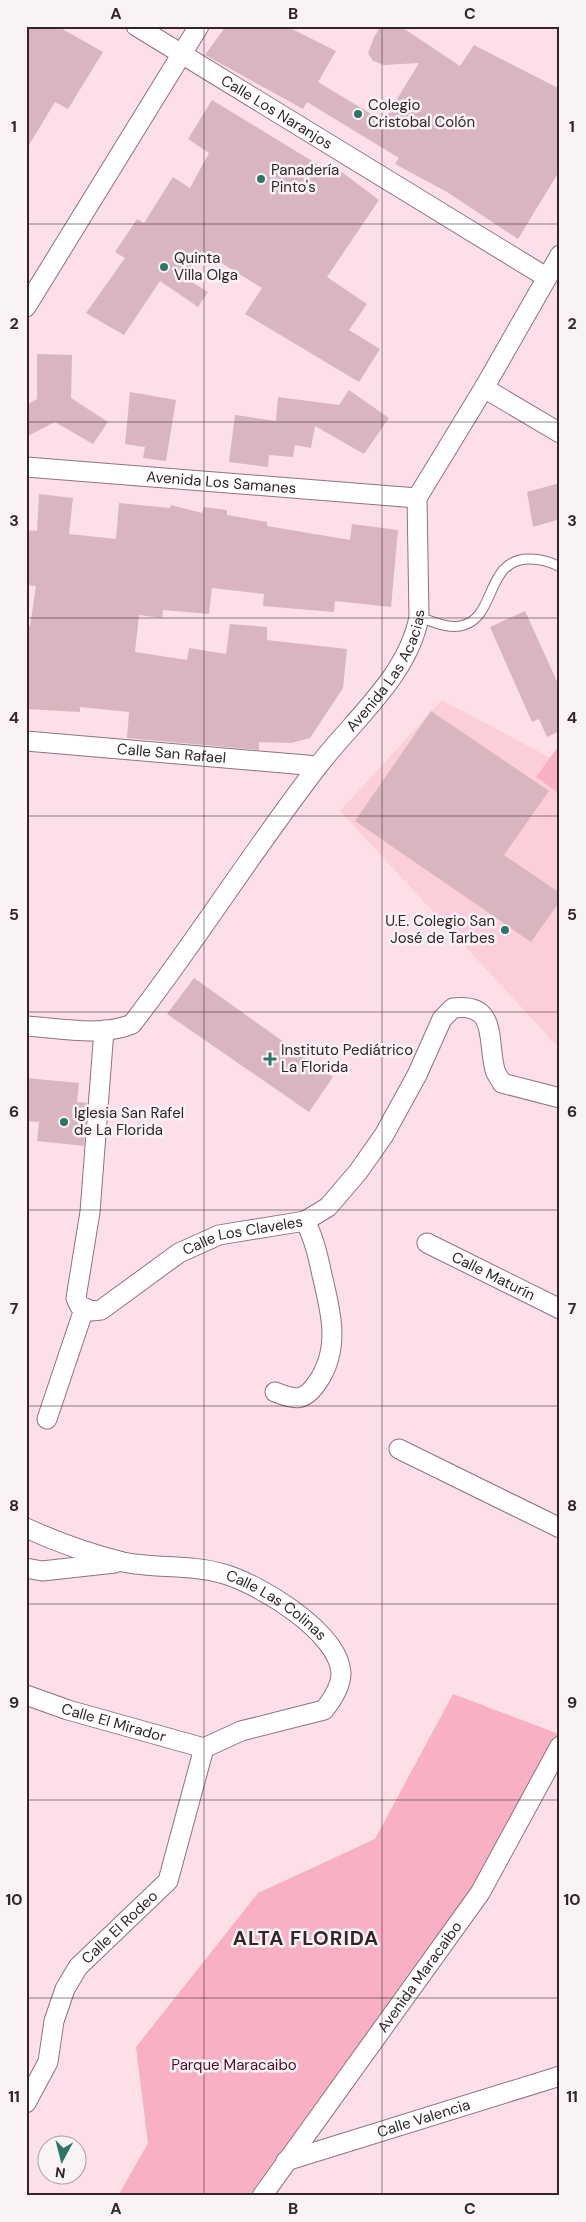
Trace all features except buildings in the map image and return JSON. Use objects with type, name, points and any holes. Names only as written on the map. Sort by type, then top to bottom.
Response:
[{"type":"street","name":"Calle Los Naranjos","points":[[136,26],[546,277]]},
{"type":"street","points":[[26,307],[199,26]]},
{"type":"street","points":[[417,498],[484,388],[560,255]]},
{"type":"street","points":[[484,388],[560,433]]},
{"type":"street","name":"Avenida Los Samanes","points":[[26,467],[417,498]]},
{"type":"street","name":"Avenida Las Acacias","points":[[26,1026],[104,1030],[119,1029],[132,1024],[190,947],[318,766],[400,667],[416,632],[419,617],[417,498]]},
{"type":"street","name":"Calle San Rafael","points":[[26,741],[318,766]]},
{"type":"street","name":"Calle Los Claveles","points":[[84,1309],[91,1311],[101,1310],[179,1252],[219,1235],[304,1221],[328,1207],[358,1172],[384,1135],[416,1075],[442,1019],[453,1008],[465,1006],[476,1010],[486,1018],[496,1071],[502,1084],[560,1098]]},
{"type":"street","points":[[47,1419],[84,1309],[79,1305],[76,1298],[90,1212],[104,1030]]},
{"type":"street","points":[[275,1392],[291,1398],[302,1398],[310,1393],[324,1373],[330,1354],[333,1333],[330,1302],[312,1235],[304,1221]]},
{"type":"street","name":"Calle Maturín","points":[[427,1244],[560,1309]]},
{"type":"street","points":[[400,1449],[560,1528]]},
{"type":"street","name":"Calle Las Colinas","points":[[26,1528],[57,1542],[124,1562],[224,1574],[258,1586],[296,1613],[318,1632],[335,1653],[341,1673],[336,1694],[324,1710],[241,1731],[204,1748]]},
{"type":"street","points":[[26,1568],[42,1571],[124,1562]]},
{"type":"street","name":"Calle El Mirador","points":[[26,1695],[68,1710],[204,1748]]},
{"type":"street","name":"Avenida Maracaibo","points":[[262,2196],[480,1894],[560,1746]]},
{"type":"street","name":"Calle El Rodeo","points":[[26,2103],[48,2062],[54,2020],[64,1989],[78,1967],[168,1881],[204,1748]]},
{"type":"street","name":"Calle Valencia","points":[[286,2161],[560,2076]]},
{"type":"lane","points":[[419,617],[446,626],[464,626],[477,617],[505,566],[518,559],[537,559],[560,567]]},
{"type":"shaded area","name":"U.E. Colegio San José de Tarbes","points":[[442,700],[560,763],[560,1049],[340,811]]},
{"type":"green space","points":[[557,748],[560,750],[560,794],[536,777]]},
{"type":"green space","name":"Parque Maracaibo","points":[[453,1694],[559,1734],[472,1892],[249,2196],[118,2196],[148,2143],[136,2047],[258,1893],[375,1839]]},
{"type":"place","name":"Colegio Cristobal Colón","points":[[358,114]]},
{"type":"place","name":"Panadería Pinto's","points":[[261,179]]},
{"type":"place","name":"Quinta Villa Olga","points":[[164,267]]},
{"type":"place","name":"U.E. Colegio San José de Tarbes","points":[[505,930]]},
{"type":"place","name":"Instituto Pediátrico La Florida","points":[[270,1059]]},
{"type":"place","name":"Iglesia San Rafel de La Florida","points":[[64,1122]]},
{"type":"district","name":"ALTA FLORIDA","points":[[306,1938]]}]
